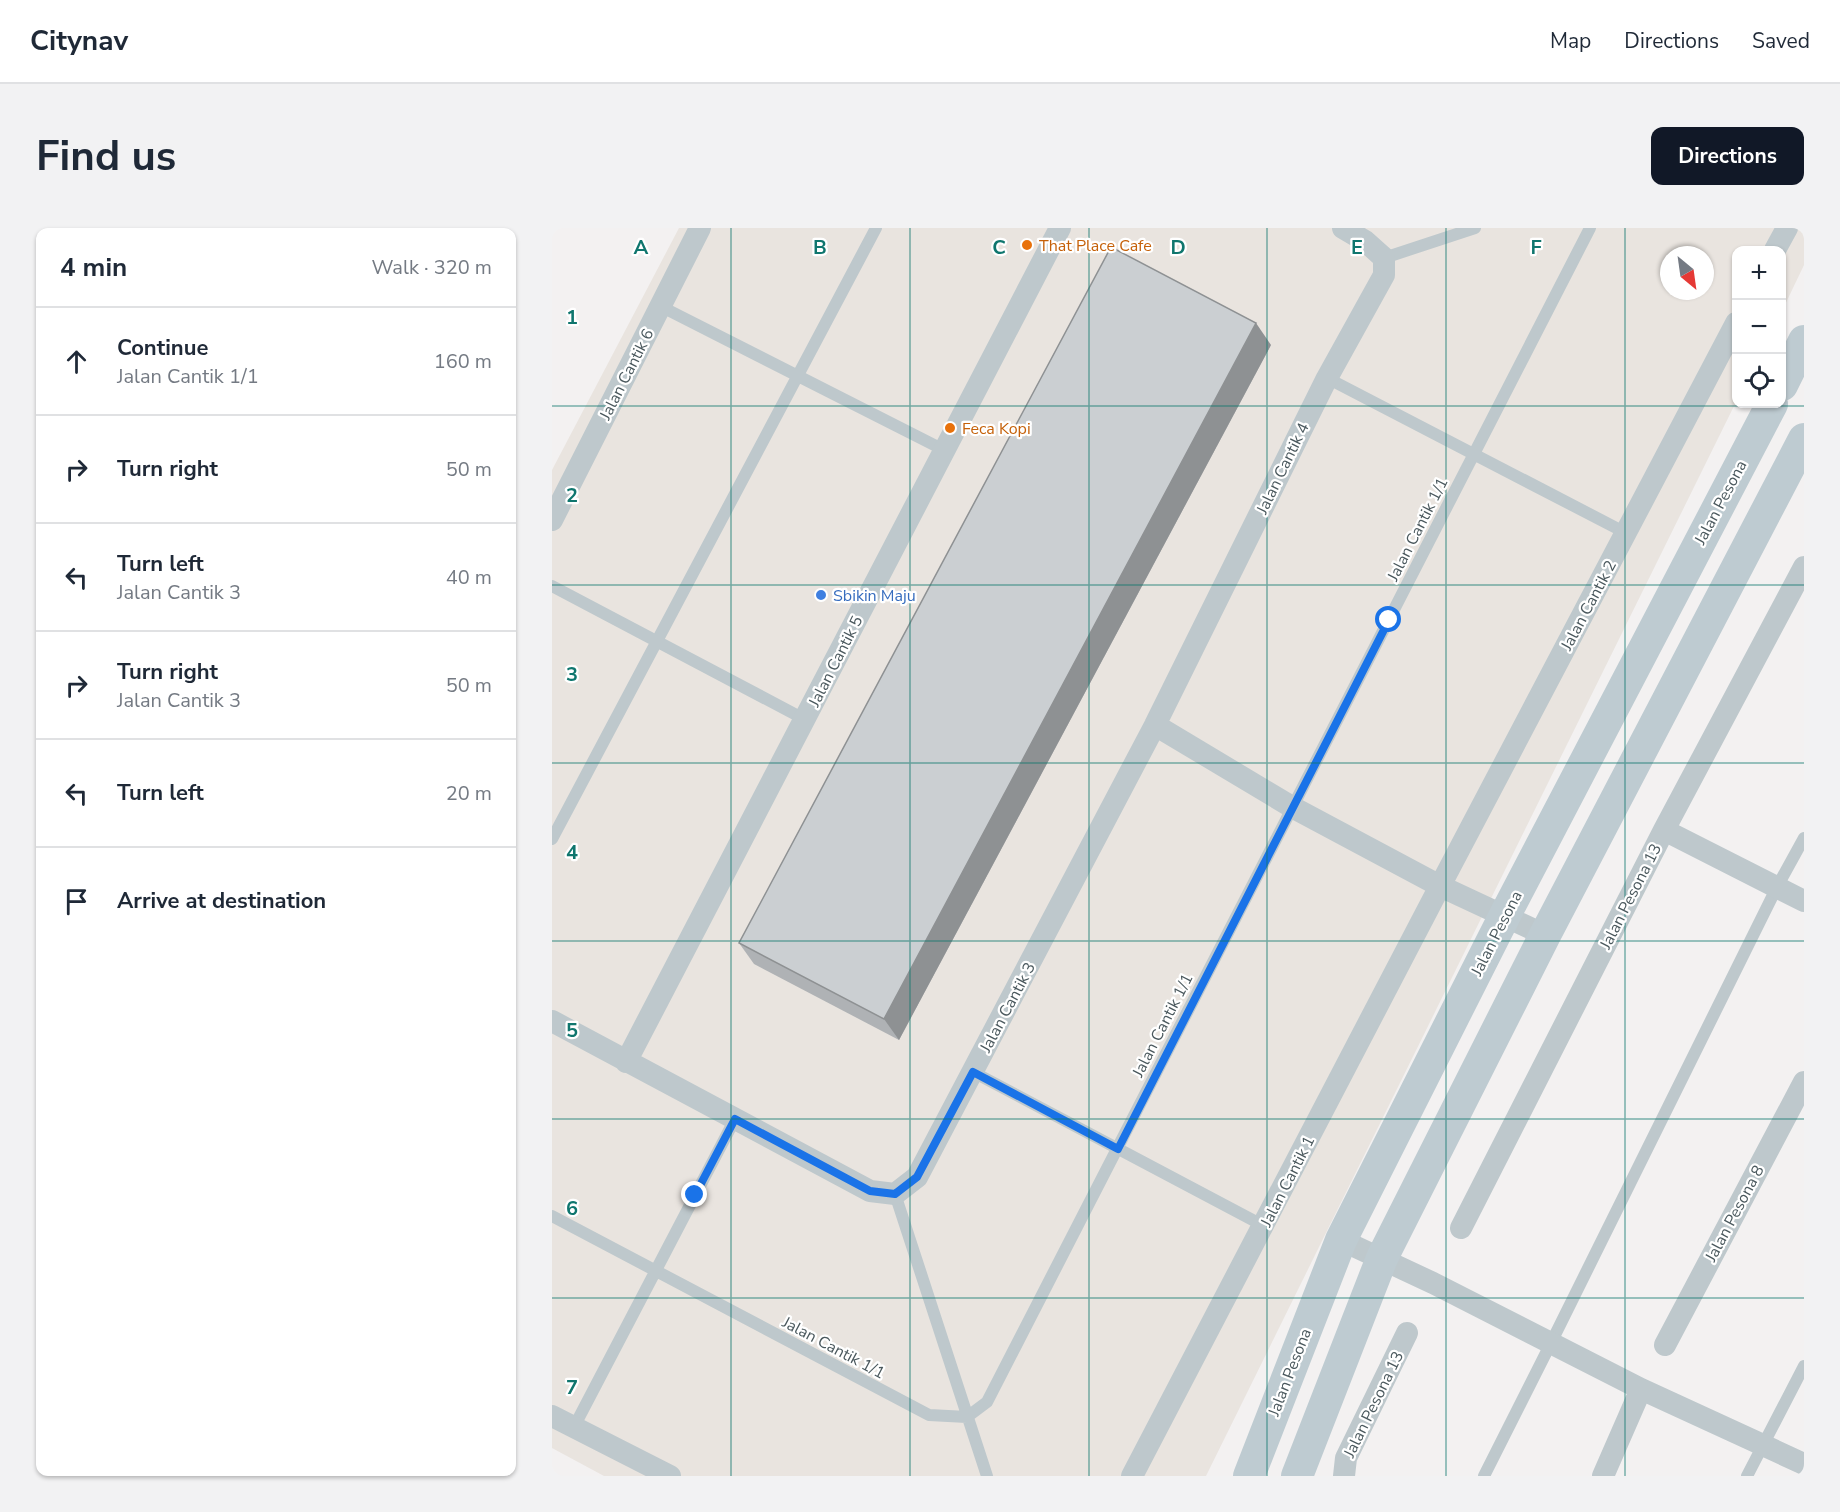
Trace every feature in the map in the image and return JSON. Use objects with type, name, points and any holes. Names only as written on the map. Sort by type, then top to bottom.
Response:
[{"type":"street","name":"Jalan Cantik 6","points":[[552,520],[700,228]]},
{"type":"street","name":"Jalan Cantik 5","points":[[626,1062],[1060,228]]},
{"type":"street","points":[[1343,228],[1365,241],[1383,258]]},
{"type":"street","points":[[1777,246],[1787,228]]},
{"type":"street","name":"Jalan Cantik 4","points":[[1155,725],[1327,378],[1384,275],[1383,258]]},
{"type":"street","name":"Jalan Cantik 2","points":[[1440,886],[1732,332]]},
{"type":"street","points":[[1786,377],[1804,341]]},
{"type":"street","name":"Jalan Pesona","points":[[1249,1476],[1341,1240],[1504,915],[1770,408]]},
{"type":"street","points":[[1297,1476],[1382,1258],[1545,935],[1804,439]]},
{"type":"street","name":"Jalan Pesona 13","points":[[1461,1228],[1664,830],[1804,567]]},
{"type":"street","points":[[1155,725],[1292,807],[1440,886],[1545,935]]},
{"type":"street","name":"Jalan Cantik 3","points":[[895,1194],[917,1177],[1155,725]]},
{"type":"street","points":[[1664,830],[1804,901]]},
{"type":"street","name":"Jalan Cantik 1","points":[[1132,1476],[1440,886]]},
{"type":"street","points":[[552,1021],[870,1191],[895,1194]]},
{"type":"street","name":"Jalan Pesona 8","points":[[1665,1344],[1804,1082]]},
{"type":"street","points":[[1341,1240],[1382,1258],[1641,1389],[1804,1464]]},
{"type":"street","name":"Jalan Pesona 13","points":[[1344,1476],[1346,1458],[1407,1333]]},
{"type":"street","points":[[1603,1476],[1641,1389]]},
{"type":"street","points":[[552,1416],[670,1476]]},
{"type":"lane","points":[[552,839],[876,228]]},
{"type":"lane","points":[[1383,258],[1475,228]]},
{"type":"lane","name":"Jalan Cantik 1/1","points":[[552,1216],[928,1415],[967,1417],[987,1402],[1590,228]]},
{"type":"lane","points":[[660,306],[944,450]]},
{"type":"lane","points":[[1327,378],[1626,533]]},
{"type":"lane","points":[[552,586],[804,719]]},
{"type":"lane","points":[[1484,1476],[1804,838]]},
{"type":"lane","points":[[973,1072],[1264,1226]]},
{"type":"lane","points":[[574,1427],[735,1119]]},
{"type":"lane","points":[[895,1194],[987,1476]]},
{"type":"lane","points":[[1747,1476],[1804,1366]]},
{"type":"shaded area","points":[[679,228],[1804,228],[1804,265],[1786,303],[1786,246],[1732,246],[1733,408],[1206,1476],[604,1476],[552,1448],[552,470]]},
{"type":"building","points":[[1111,247],[1256,323],[884,1019],[739,943]]},
{"type":"place","name":"That Place Cafe","points":[[1027,245]]},
{"type":"place","name":"Feca Kopi","points":[[950,428]]},
{"type":"place","name":"Sbikin Maju","points":[[821,595]]},
{"type":"route","points":[[695,1195],[735,1119],[870,1191],[895,1194],[917,1177],[973,1072],[1118,1149],[1389,620]]}]
